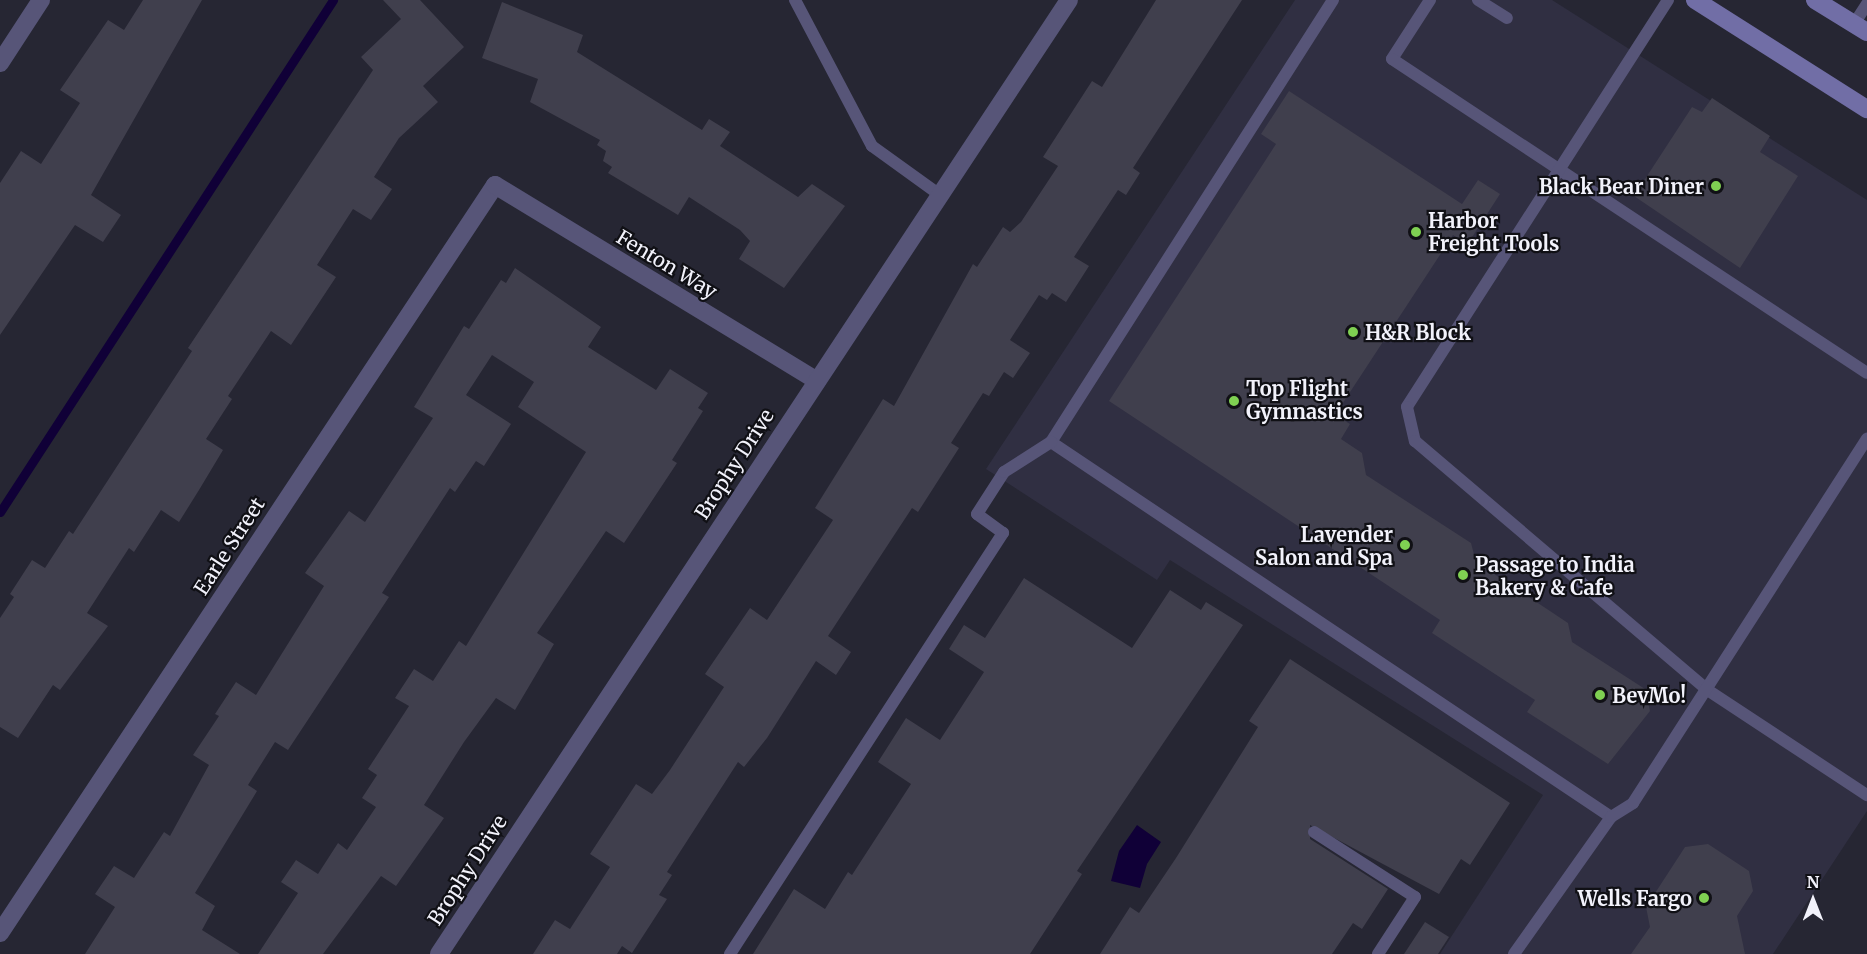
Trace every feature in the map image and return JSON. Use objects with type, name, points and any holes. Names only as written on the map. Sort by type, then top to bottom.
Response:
[{"type":"main road","points":[[1695,0],[1867,109]]},
{"type":"main road","points":[[1815,0],[1860,28]]},
{"type":"street","points":[[0,63],[41,0]]},
{"type":"street","name":"Brophy Drive","points":[[439,954],[1069,0]]},
{"type":"street","name":"Fenton Way","points":[[495,185],[817,381]]},
{"type":"street","name":"Earle Street","points":[[0,933],[495,185]]},
{"type":"lane","points":[[795,0],[867,140],[940,195]]},
{"type":"lane","points":[[730,954],[1003,533],[977,514],[982,505],[1004,472],[1051,442],[1333,0]]},
{"type":"lane","points":[[1430,0],[1392,59],[1867,373]]},
{"type":"lane","points":[[1478,0],[1507,18]]},
{"type":"lane","points":[[1668,0],[1407,407],[1415,441],[1706,689],[1867,795]]},
{"type":"lane","points":[[1860,28],[1867,4]]},
{"type":"lane","points":[[1514,954],[1611,817],[1633,803],[1867,439]]},
{"type":"lane","points":[[1051,442],[1611,817]]},
{"type":"lane","points":[[1314,832],[1415,897],[1378,954]]},
{"type":"shaded area","points":[[1295,0],[1552,0],[1867,200],[1867,811],[1773,954],[1440,954],[1543,795],[1170,560],[1157,580],[986,469]]},
{"type":"shaded area","points":[[1137,825],[1161,842],[1147,864],[1140,888],[1111,881],[1119,851]]},
{"type":"building","points":[[143,0],[202,0],[91,195],[121,215],[103,242],[75,225],[0,335],[0,183],[21,151],[41,164],[80,103],[60,90],[108,20],[124,30]]},
{"type":"building","points":[[383,0],[420,0],[464,47],[423,86],[438,102],[399,138],[374,177],[392,189],[371,220],[353,209],[317,265],[336,277],[291,345],[271,331],[228,396],[232,399],[206,439],[223,450],[179,522],[161,510],[134,552],[129,548],[87,613],[108,626],[60,690],[53,685],[18,738],[0,727],[0,618],[14,597],[10,594],[32,560],[45,568],[69,531],[73,534],[192,351],[188,348],[373,70],[361,57],[401,19]]},
{"type":"building","points":[[1156,0],[1242,0],[1133,168],[1140,173],[1126,195],[1118,190],[1074,257],[1089,266],[1066,302],[1052,293],[1047,300],[1039,295],[1010,340],[1030,353],[1013,378],[1004,372],[989,396],[983,393],[951,443],[959,448],[918,512],[912,508],[828,636],[851,652],[836,675],[816,661],[767,738],[744,767],[738,762],[667,872],[672,875],[659,895],[667,899],[632,953],[622,946],[617,954],[533,954],[555,920],[570,929],[610,867],[590,854],[636,784],[652,794],[670,770],[724,687],[705,674],[750,608],[767,620],[833,520],[815,508],[883,399],[894,406],[973,264],[977,267],[1003,227],[1010,232],[1021,222],[1058,166],[1043,157],[1092,81],[1102,87]]},
{"type":"building","points":[[502,2],[583,35],[577,52],[702,130],[709,119],[730,132],[720,146],[798,197],[812,184],[845,206],[784,288],[739,259],[750,241],[740,230],[689,197],[678,215],[608,173],[612,167],[603,161],[606,151],[597,145],[600,140],[530,102],[538,79],[482,58]]},
{"type":"building","points":[[1289,91],[1462,204],[1478,180],[1500,194],[1467,245],[1453,235],[1335,415],[1350,424],[1341,439],[1362,453],[1366,475],[1471,543],[1476,562],[1568,623],[1572,642],[1645,689],[1650,711],[1608,764],[1527,712],[1535,700],[1432,633],[1440,620],[1109,401],[1276,144],[1261,134]]},
{"type":"building","name":"Black Bear Diner","points":[[1712,98],[1770,136],[1760,152],[1798,176],[1740,268],[1634,196],[1692,107],[1702,112]]},
{"type":"building","points":[[515,268],[601,327],[588,347],[656,390],[670,369],[708,393],[698,408],[703,411],[672,460],[677,463],[624,543],[606,531],[537,633],[554,644],[515,710],[496,698],[464,742],[424,805],[444,818],[396,886],[381,876],[323,954],[258,954],[298,893],[281,882],[296,860],[318,874],[338,843],[347,850],[376,807],[362,798],[377,775],[368,769],[409,706],[395,698],[414,669],[433,681],[459,641],[466,646],[586,452],[518,407],[534,382],[492,355],[466,395],[511,424],[484,466],[476,461],[455,492],[450,488],[382,593],[389,597],[288,750],[275,742],[248,785],[257,791],[195,893],[215,906],[202,930],[240,954],[85,954],[115,907],[95,894],[114,866],[134,878],[164,832],[170,836],[209,765],[193,755],[219,716],[215,714],[236,682],[256,695],[324,586],[305,573],[349,511],[365,522],[433,418],[414,407],[464,326],[469,329],[501,280],[506,283]]},
{"type":"building","points":[[1024,578],[1132,648],[1170,590],[1201,610],[1206,602],[1243,625],[1077,871],[1082,874],[1030,954],[753,954],[794,889],[825,909],[848,872],[852,875],[911,784],[878,762],[906,718],[940,740],[984,672],[949,649],[964,625],[985,638]]},
{"type":"building","points":[[1290,659],[1510,803],[1470,865],[1461,859],[1439,894],[1310,825],[1310,839],[1388,889],[1362,929],[1353,923],[1332,954],[1100,954],[1130,907],[1139,913],[1176,858],[1258,727],[1249,721]]},
{"type":"building","points":[[1708,844],[1749,871],[1753,891],[1737,916],[1745,954],[1631,954],[1650,927],[1646,907],[1685,847]]},
{"type":"building","points":[[1425,922],[1449,937],[1438,954],[1404,954]]},
{"type":"waterway","points":[[0,512],[333,0]]},
{"type":"place","name":"Black Bear Diner","points":[[1716,186]]},
{"type":"place","name":"Harbor Freight Tools","points":[[1416,232]]},
{"type":"place","name":"H&R Block","points":[[1353,332]]},
{"type":"place","name":"Top Flight Gymnastics","points":[[1234,401]]},
{"type":"place","name":"Lavender Salon and Spa","points":[[1405,545]]},
{"type":"place","name":"Passage to India Bakery & Cafe","points":[[1463,575]]},
{"type":"place","name":"BevMo!","points":[[1600,695]]},
{"type":"place","name":"Wells Fargo","points":[[1704,898]]}]
